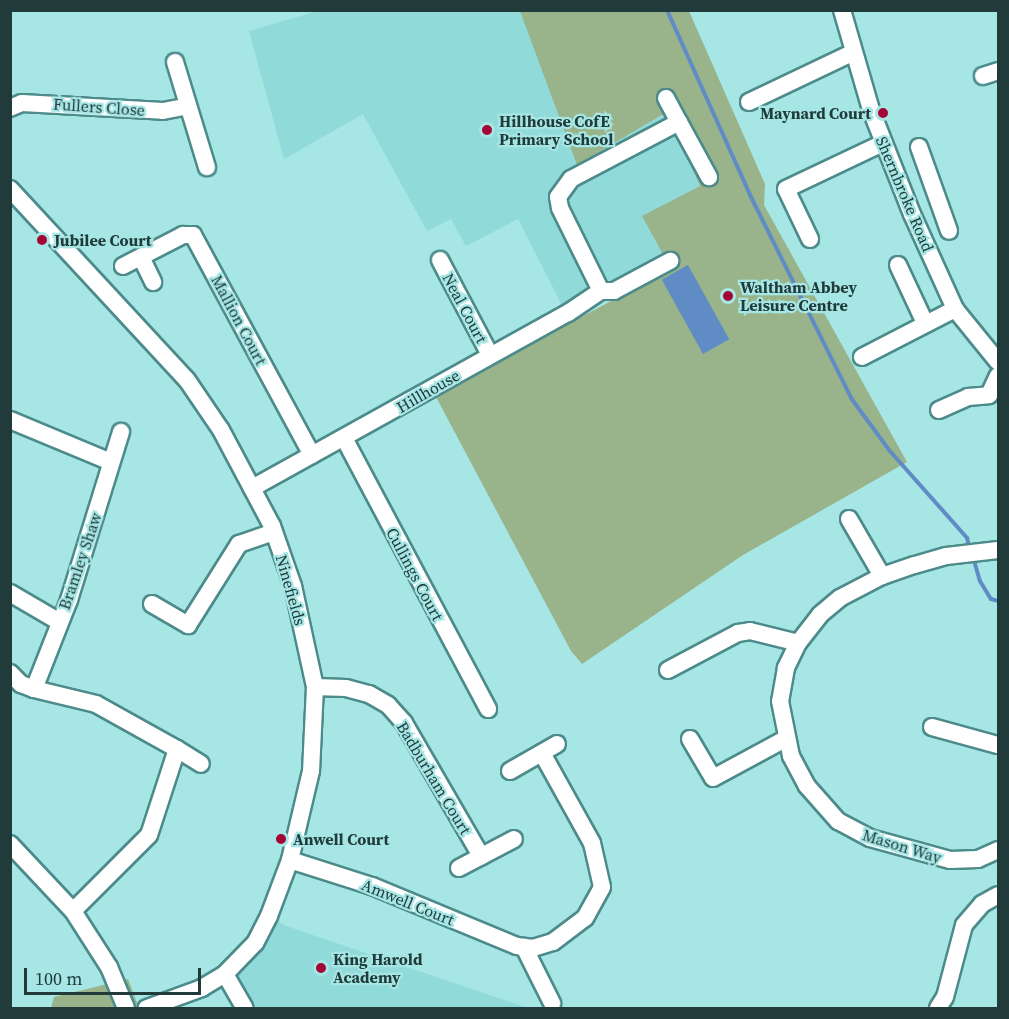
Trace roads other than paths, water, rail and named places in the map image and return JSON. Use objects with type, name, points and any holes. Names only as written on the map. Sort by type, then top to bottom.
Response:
[{"type":"street","name":"Shernbroke Road","points":[[842,10],[852,53],[883,143],[912,214],[955,309],[999,362]]},
{"type":"street","points":[[749,102],[852,53]]},
{"type":"street","points":[[175,62],[207,166]]},
{"type":"street","points":[[666,98],[709,177]]},
{"type":"street","name":"Fullers Close","points":[[10,108],[22,103],[163,111],[188,106]]},
{"type":"street","points":[[601,291],[560,208],[558,197],[563,186],[679,122]]},
{"type":"street","points":[[810,238],[786,189],[883,143]]},
{"type":"street","points":[[919,147],[949,231]]},
{"type":"street","name":"Ninefields","points":[[10,189],[187,380],[221,430],[274,532],[293,586],[315,687],[311,771],[290,860],[255,943],[225,974],[202,988],[147,1008]]},
{"type":"street","points":[[912,214],[938,201]]},
{"type":"street","name":"Mallion Court","points":[[123,266],[183,235],[193,235],[312,455]]},
{"type":"street","points":[[141,257],[153,282]]},
{"type":"street","name":"Neal Court","points":[[440,260],[490,355]]},
{"type":"street","name":"Hillhouse","points":[[252,488],[601,291],[614,291],[670,261]]},
{"type":"street","points":[[898,265],[926,323]]},
{"type":"street","points":[[862,357],[955,309]]},
{"type":"street","points":[[939,410],[968,397],[989,395],[999,376]]},
{"type":"street","points":[[10,420],[111,462]]},
{"type":"street","name":"Bramley Shaw","points":[[34,689],[58,621],[69,600],[121,432]]},
{"type":"street","name":"Cullings Court","points":[[344,438],[488,709]]},
{"type":"street","points":[[849,519],[882,576]]},
{"type":"street","points":[[152,604],[188,625],[239,544],[274,532]]},
{"type":"street","name":"Mason Way","points":[[999,550],[962,555],[882,576],[830,606],[798,643],[782,683],[785,739],[807,786],[828,813],[854,831],[950,860],[978,859],[999,850]]},
{"type":"street","points":[[10,593],[58,621]]},
{"type":"street","points":[[668,670],[738,633],[750,631],[798,643]]},
{"type":"street","points":[[10,673],[21,684],[34,689],[96,704],[201,764]]},
{"type":"street","name":"Badburham Court","points":[[315,687],[346,688],[369,694],[388,705],[404,723],[481,856]]},
{"type":"street","points":[[932,727],[999,745]]},
{"type":"street","points":[[690,739],[713,778],[785,739]]},
{"type":"street","points":[[73,911],[149,835],[177,749]]},
{"type":"street","name":"Amwell Court","points":[[290,860],[372,886],[524,946],[553,942],[585,918],[602,887],[592,843],[549,749],[510,771]]},
{"type":"street","points":[[459,868],[514,839]]},
{"type":"street","points":[[10,844],[73,911],[109,967],[126,1008]]},
{"type":"street","points":[[938,1008],[964,925],[970,914],[999,895]]},
{"type":"street","points":[[524,946],[552,1003]]},
{"type":"street","points":[[225,974],[245,1008]]},
{"type":"waterway","points":[[667,10],[750,195],[851,398],[889,450],[967,538],[970,550]]},
{"type":"waterway","points":[[973,557],[980,581],[991,599],[998,601]]},
{"type":"place","name":"Maynard Court","points":[[883,113]]},
{"type":"place","name":"Hillhouse CofE Primary School","points":[[487,130]]},
{"type":"place","name":"Jubilee Court","points":[[42,240]]},
{"type":"place","name":"Waltham Abbey Leisure Centre","points":[[728,296]]},
{"type":"place","name":"Anwell Court","points":[[281,839]]},
{"type":"place","name":"King Harold Academy","points":[[321,968]]}]
